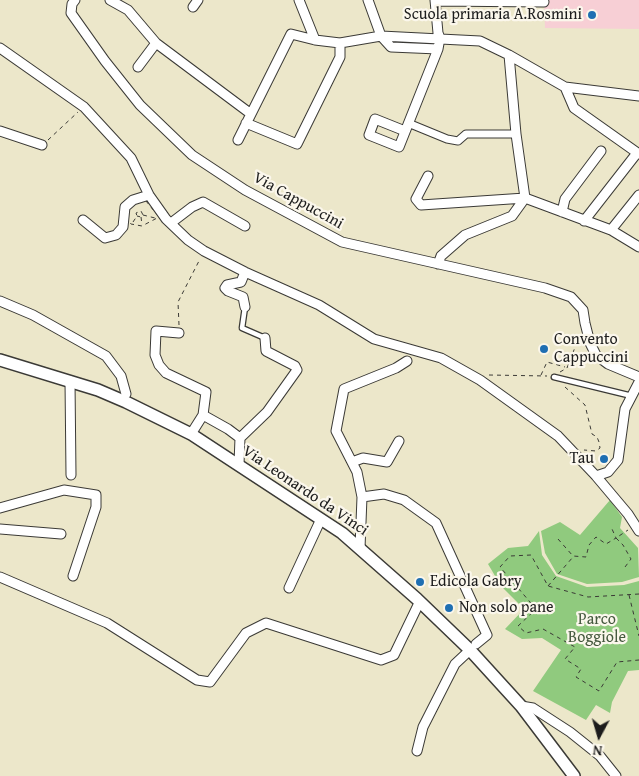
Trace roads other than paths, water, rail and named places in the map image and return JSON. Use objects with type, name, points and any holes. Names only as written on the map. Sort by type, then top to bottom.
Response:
[{"type":"street","name":"Via Cappuccini","points":[[75,0],[72,4],[71,13],[105,61],[140,105],[192,155],[245,190],[342,242],[546,288],[571,297],[583,310],[590,343],[596,355],[608,364],[639,377]]},
{"type":"street","points":[[110,0],[128,10],[156,43],[251,114]]},
{"type":"street","points":[[299,0],[315,40]]},
{"type":"street","points":[[368,0],[381,36],[391,47],[438,49]]},
{"type":"street","points":[[516,134],[466,134],[458,141],[407,127],[438,49],[440,38],[435,0],[544,2]]},
{"type":"street","points":[[238,140],[291,34],[315,40],[340,43],[381,36],[480,41],[510,55],[564,87],[639,96]]},
{"type":"street","points":[[138,67],[156,43]]},
{"type":"street","points":[[246,123],[297,144],[340,57],[340,43]]},
{"type":"street","points":[[0,48],[84,107],[131,158],[149,195],[171,223],[188,240],[204,251],[245,272],[319,305],[374,339],[441,358],[480,380],[558,436],[596,476],[628,514],[637,528]]},
{"type":"street","points":[[438,264],[441,256],[465,236],[512,216],[525,198],[516,134],[510,55]]},
{"type":"street","points":[[564,87],[574,108],[638,154],[584,221]]},
{"type":"street","points":[[0,131],[42,145]]},
{"type":"street","points":[[562,212],[565,199],[601,151]]},
{"type":"street","points":[[428,176],[416,198],[421,205],[525,198],[611,230],[638,243]]},
{"type":"street","points":[[83,220],[105,238],[116,235],[123,227],[125,207],[133,200],[149,195]]},
{"type":"street","points":[[611,230],[639,195]]},
{"type":"street","points":[[171,223],[192,207],[204,202],[245,226]]},
{"type":"street","points":[[245,272],[242,282],[227,285],[226,288],[228,291],[243,297],[245,307]]},
{"type":"street","points":[[0,301],[33,315],[106,356],[121,376],[126,394]]},
{"type":"street","points":[[179,333],[156,331],[155,355],[159,365],[166,373],[206,392],[203,415],[192,434]]},
{"type":"street","points":[[238,464],[240,438],[267,412],[297,370],[295,366],[266,351],[265,338]]},
{"type":"street","name":"Via Leonardo da Vinci","points":[[0,360],[70,381],[126,402],[192,434],[342,532],[473,647],[574,776]]},
{"type":"street","points":[[360,548],[362,497],[357,472],[336,431],[344,389],[407,362]]},
{"type":"street","points":[[70,381],[71,475]]},
{"type":"street","points":[[596,476],[608,472],[618,460],[625,409],[639,382]]},
{"type":"street","points":[[203,415],[240,438]]},
{"type":"street","points":[[352,462],[363,458],[387,462],[399,441]]},
{"type":"street","points":[[0,508],[64,490],[96,495],[96,507],[73,576]]},
{"type":"street","points":[[362,497],[384,494],[404,500],[436,523],[487,635],[455,664],[423,727],[417,751]]},
{"type":"street","points":[[289,588],[321,519]]},
{"type":"street","points":[[0,529],[61,534]]},
{"type":"street","points":[[0,577],[107,623],[197,680],[210,682],[246,633],[266,623],[380,660],[394,655],[420,601]]},
{"type":"street","points":[[521,706],[533,708],[570,732],[600,756],[616,776]]},
{"type":"lane","points":[[245,307],[242,328],[265,338]]},
{"type":"lane","points":[[554,377],[632,396]]},
{"type":"place","name":"Scuola primaria A.Rosmini","points":[[592,15]]},
{"type":"place","name":"Convento Cappuccini","points":[[544,349]]},
{"type":"place","name":"Tau","points":[[604,459]]},
{"type":"place","name":"Edicola Gabry","points":[[420,582]]},
{"type":"place","name":"Non solo pane","points":[[449,608]]},
{"type":"park label","name":"Parco Boggiole","points":[[597,629]]}]
